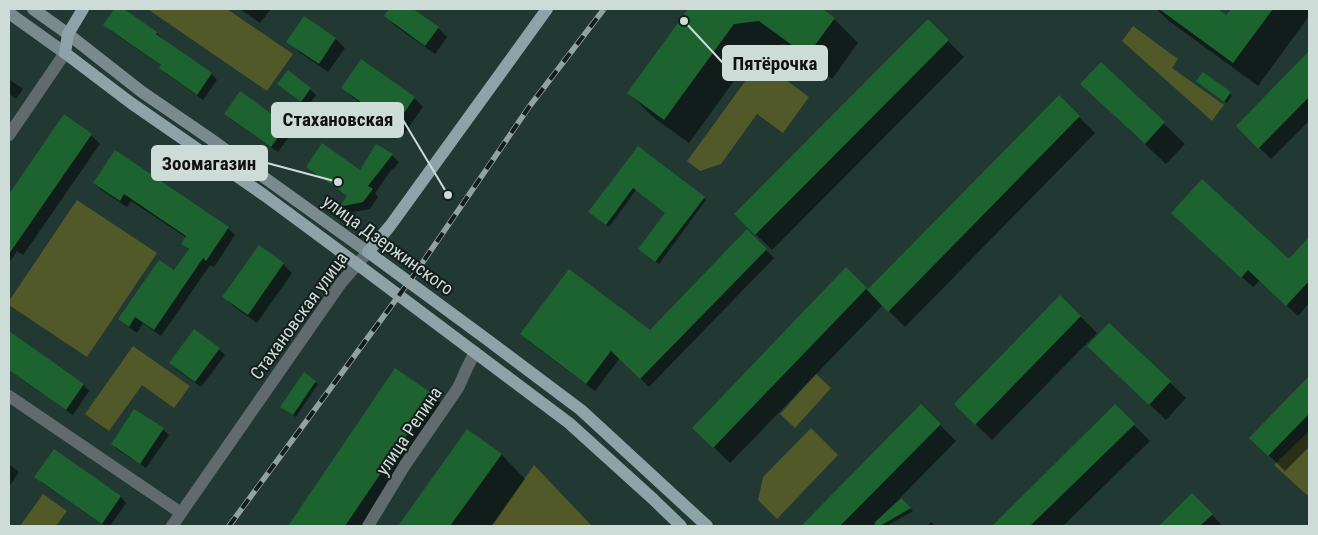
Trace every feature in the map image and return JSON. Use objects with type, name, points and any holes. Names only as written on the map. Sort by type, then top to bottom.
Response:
[{"type":"main road","name":"улица Дзержинского","points":[[33,9],[142,92],[368,252],[581,410],[707,526]]},
{"type":"main road","points":[[65,53],[68,34],[83,9]]},
{"type":"main road","name":"Стахановская улица","points":[[368,252],[390,226],[547,9]]},
{"type":"main road","name":"улица Дзержинского","points":[[9,13],[131,103],[256,190],[569,423],[681,526]]},
{"type":"street","points":[[9,134],[65,53]]},
{"type":"street","name":"Стахановская улица","points":[[172,526],[340,283],[368,252]]},
{"type":"street","name":"улица Репина","points":[[368,526],[405,465],[458,388],[475,352]]},
{"type":"street","points":[[9,396],[181,513]]},
{"type":"green space","points":[[150,9],[227,9],[293,54],[267,91]]},
{"type":"green space","points":[[1133,26],[1178,59],[1172,68],[1224,105],[1212,121],[1122,41]]},
{"type":"green space","points":[[760,61],[809,97],[783,133],[757,114],[721,164],[700,171],[687,161]]},
{"type":"green space","points":[[77,200],[157,253],[87,357],[9,305],[9,301]]},
{"type":"green space","points":[[133,346],[190,386],[174,408],[142,385],[109,431],[85,414]]},
{"type":"green space","points":[[816,374],[831,388],[795,428],[780,414]]},
{"type":"green space","points":[[811,428],[838,455],[777,519],[758,500],[763,477]]},
{"type":"green space","points":[[1309,431],[1309,495],[1308,496],[1274,465]]},
{"type":"green space","points":[[534,465],[592,526],[491,526]]},
{"type":"green space","points":[[43,494],[67,511],[56,526],[20,526]]},
{"type":"building","points":[[114,9],[124,9],[212,73],[197,95],[159,68],[161,65],[103,25]]},
{"type":"building","points":[[389,9],[413,9],[439,27],[425,46],[384,16]]},
{"type":"building","points":[[688,9],[823,9],[835,18],[807,56],[759,21],[734,24],[664,120],[627,93]]},
{"type":"building","points":[[1159,9],[1218,9],[1226,15],[1231,9],[1273,9],[1233,63]]},
{"type":"building","points":[[304,16],[336,38],[319,64],[286,42]]},
{"type":"building","points":[[928,19],[949,40],[755,235],[734,214]]},
{"type":"building","points":[[1309,51],[1309,97],[1258,149],[1236,126]]},
{"type":"building","points":[[361,59],[415,97],[395,126],[341,88]]},
{"type":"building","points":[[1101,62],[1165,122],[1145,144],[1080,84]]},
{"type":"building","points":[[288,70],[311,88],[301,102],[277,84]]},
{"type":"building","points":[[1203,72],[1231,92],[1224,102],[1196,81]]},
{"type":"building","points":[[240,91],[287,125],[271,147],[224,114]]},
{"type":"building","points":[[1059,95],[1080,116],[888,312],[867,290]]},
{"type":"building","points":[[64,114],[92,134],[9,254],[9,194]]},
{"type":"building","points":[[322,143],[360,170],[376,144],[393,154],[368,186],[373,189],[363,202],[339,207],[347,196],[306,167]]},
{"type":"building","points":[[638,146],[705,197],[655,262],[638,249],[665,213],[633,188],[606,225],[588,212]]},
{"type":"building","points":[[115,150],[229,227],[206,261],[203,258],[154,330],[135,317],[129,327],[118,319],[159,260],[174,270],[189,249],[181,244],[186,236],[124,194],[120,201],[93,183]]},
{"type":"building","points":[[1202,179],[1289,259],[1309,237],[1309,281],[1286,306],[1248,270],[1241,278],[1171,213]]},
{"type":"building","points":[[747,229],[767,249],[640,379],[611,351],[586,384],[520,334],[569,269],[650,330]]},
{"type":"building","points":[[259,245],[284,263],[248,315],[222,297]]},
{"type":"building","points":[[846,267],[867,288],[713,448],[692,428]]},
{"type":"building","points":[[1060,295],[1081,316],[975,425],[954,404]]},
{"type":"building","points":[[1109,323],[1171,381],[1149,405],[1087,346]]},
{"type":"building","points":[[194,329],[220,348],[195,382],[169,363]]},
{"type":"building","points":[[9,331],[84,384],[66,410],[9,370]]},
{"type":"building","points":[[395,368],[434,395],[345,526],[288,526]]},
{"type":"building","points":[[304,372],[316,381],[293,415],[280,407]]},
{"type":"building","points":[[1309,376],[1309,414],[1268,456],[1249,438]]},
{"type":"building","points":[[921,404],[941,424],[840,526],[801,526]]},
{"type":"building","points":[[1115,404],[1135,424],[1030,526],[992,526]]},
{"type":"building","points":[[134,409],[164,428],[140,464],[111,444]]},
{"type":"building","points":[[467,429],[502,454],[450,526],[398,526]]},
{"type":"building","points":[[54,449],[121,496],[102,524],[34,477]]},
{"type":"building","points":[[1192,493],[1213,514],[1200,526],[1159,526]]},
{"type":"building","points":[[901,498],[911,508],[877,526],[874,523]]},
{"type":"railway","points":[[229,526],[414,275],[529,107],[604,9]]},
{"type":"place","name":"Пятёрочка","points":[[684,21]]},
{"type":"place","name":"Зоомагазин","points":[[338,182]]},
{"type":"place","name":"Стахановская","points":[[448,195]]}]
